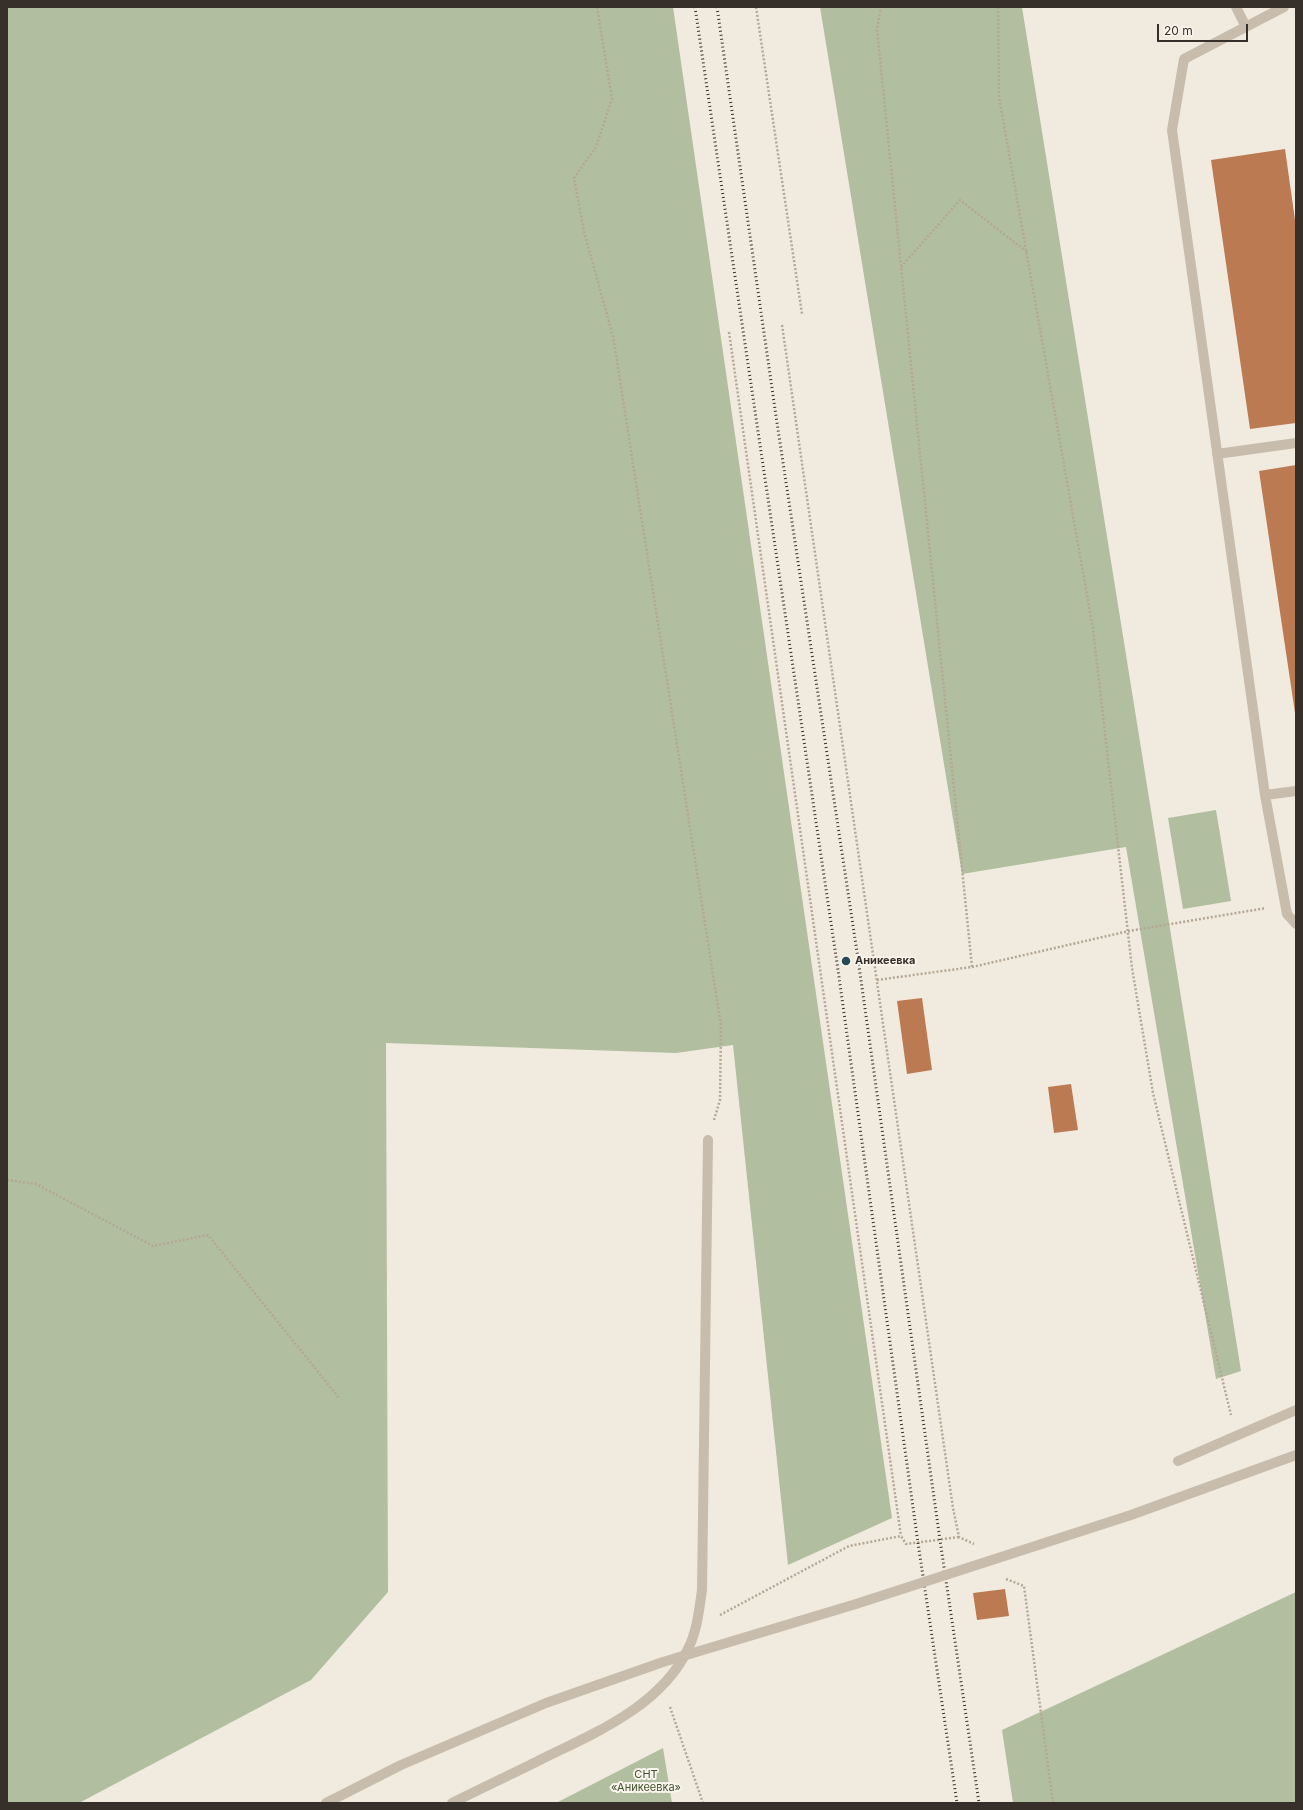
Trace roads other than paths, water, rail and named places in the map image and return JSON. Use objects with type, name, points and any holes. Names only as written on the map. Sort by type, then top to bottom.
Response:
[{"type":"street","points":[[1236,7],[1246,27]]},
{"type":"street","points":[[1284,7],[1184,59],[1172,130],[1265,795],[1287,914],[1296,924]]},
{"type":"street","points":[[1217,454],[1296,442]]},
{"type":"street","points":[[1265,795],[1296,791]]},
{"type":"street","points":[[452,1803],[595,1733],[636,1708],[663,1685],[678,1667],[688,1650],[696,1627],[702,1590],[704,1547],[708,1140]]},
{"type":"street","points":[[1178,1461],[1296,1410]]},
{"type":"street","points":[[326,1803],[401,1765],[546,1703],[663,1662],[856,1604],[1131,1515],[1296,1455]]},
{"type":"railway","points":[[695,7],[838,970],[918,1543],[957,1803]]},
{"type":"railway","points":[[717,7],[776,416],[857,952],[940,1540],[979,1803]]},
{"type":"place","name":"Аникеевка","points":[[846,961]]},
{"type":"park label","name":"СНТ «Аникеевка»","points":[[646,1781]]}]
